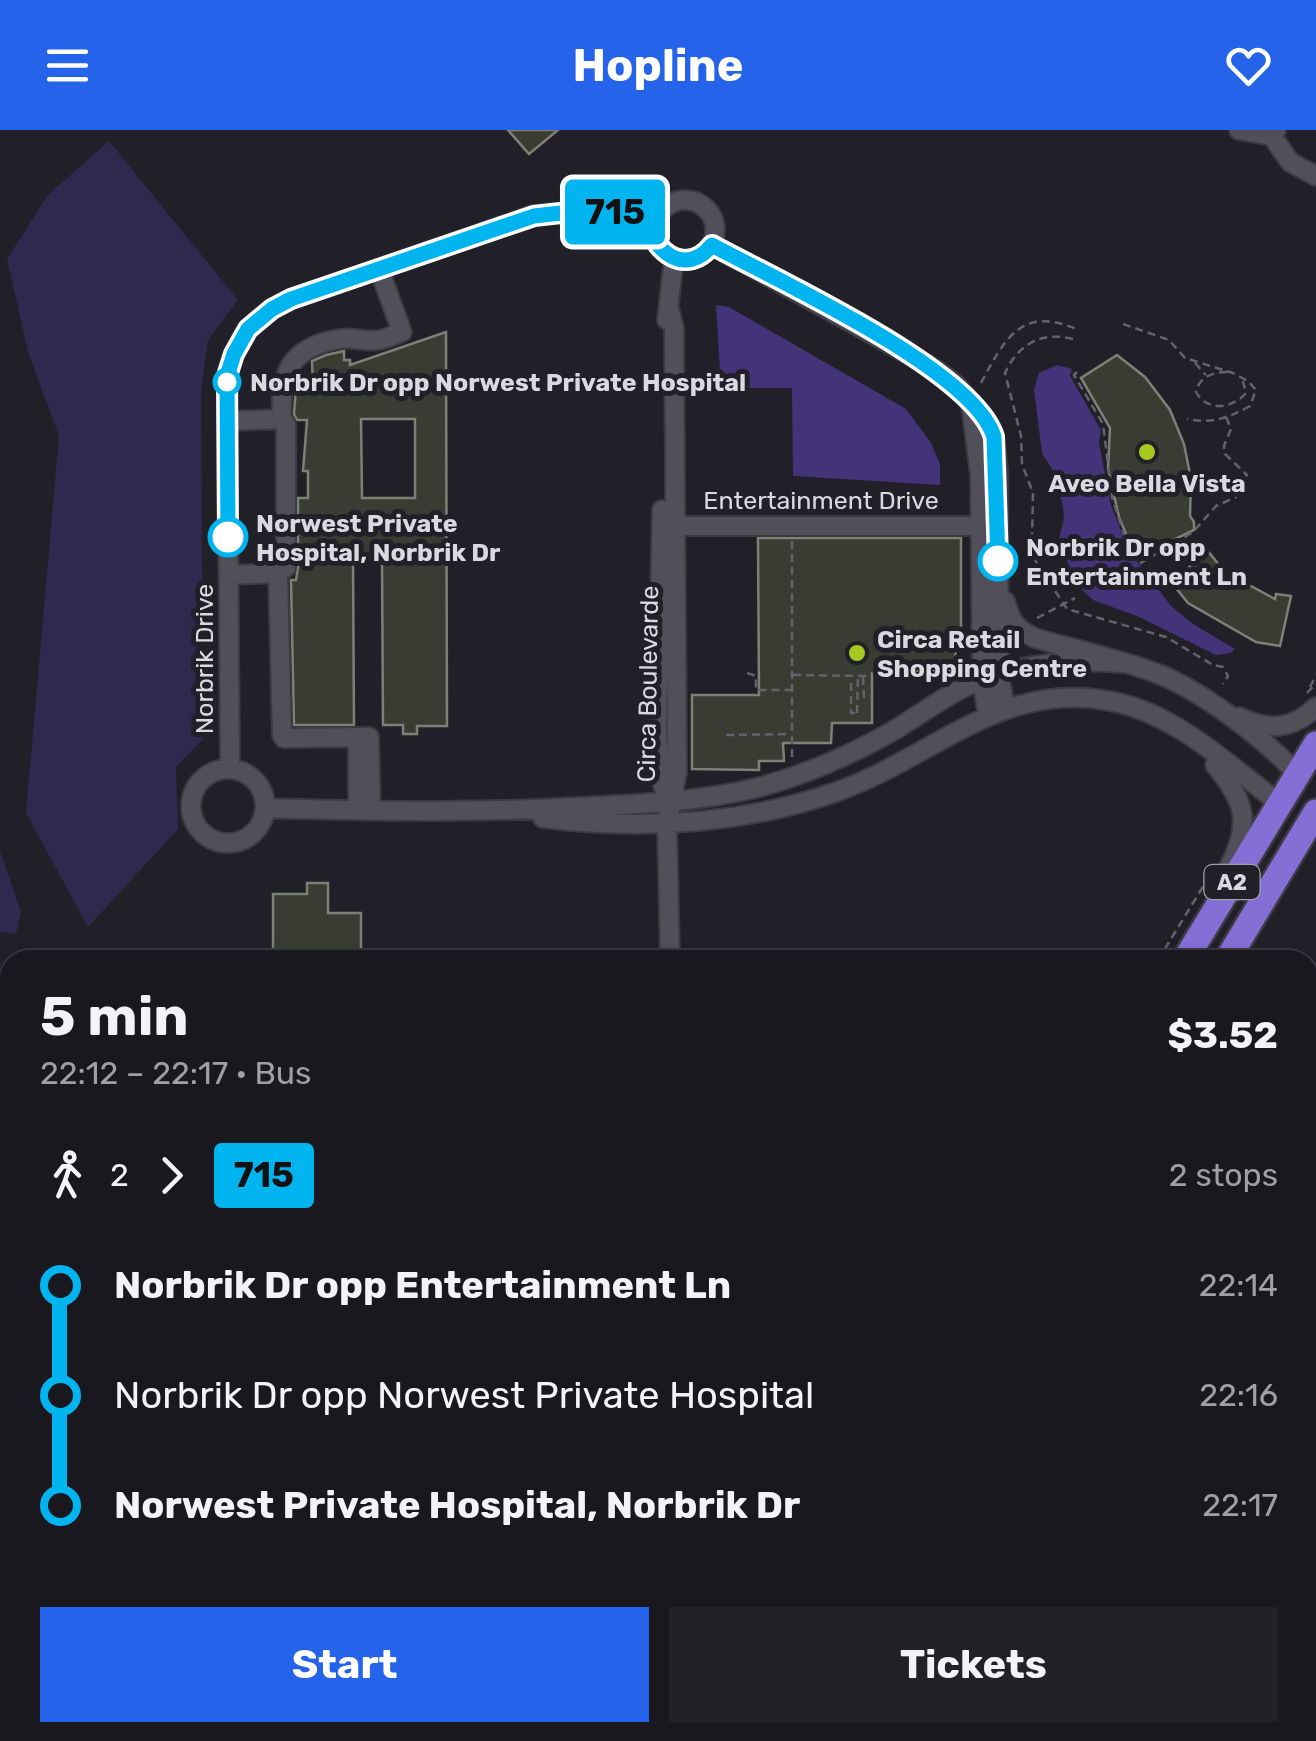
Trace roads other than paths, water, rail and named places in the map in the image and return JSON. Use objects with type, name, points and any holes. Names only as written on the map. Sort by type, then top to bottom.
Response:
[{"type":"highway","name":"A2","points":[[1188,950],[1316,744]]},
{"type":"highway","points":[[1298,775],[1314,822]]},
{"type":"highway","points":[[1280,803],[1314,822]]},
{"type":"highway","name":"A2","points":[[1233,950],[1314,822]]},
{"type":"street","points":[[1239,130],[1274,133],[1290,162],[1316,176]]},
{"type":"street","points":[[694,201],[713,218],[716,237],[699,258],[682,261],[658,245],[656,220],[674,202],[694,201]]},
{"type":"street","name":"Norbrik Drive","points":[[230,767],[227,421],[230,365],[243,336],[256,321],[282,303],[515,222],[563,210],[597,209],[656,220]]},
{"type":"street","points":[[712,245],[920,360],[956,385],[986,420],[994,437],[998,470],[998,576],[990,677]]},
{"type":"street","name":"Circa Boulevarde","points":[[670,950],[669,803],[661,780],[657,730],[668,526],[662,348],[674,258]]},
{"type":"street","points":[[365,810],[363,737],[284,738],[282,734],[278,573],[287,563],[286,424],[282,419],[280,389],[290,363],[307,350],[340,338],[377,340],[402,332],[379,269]]},
{"type":"street","points":[[971,404],[980,475],[990,677],[997,712]]},
{"type":"street","points":[[227,421],[282,419]]},
{"type":"street","name":"Entertainment Drive","points":[[668,526],[981,526]]},
{"type":"street","points":[[229,575],[278,573]]},
{"type":"street","points":[[998,576],[1009,617],[1022,632],[1164,676],[1250,722],[1274,728],[1297,722],[1313,698]]},
{"type":"street","points":[[266,808],[498,812],[669,803],[756,788],[820,768],[990,677],[1052,662],[1121,662]]},
{"type":"street","points":[[498,812],[583,823],[667,825],[776,808],[871,778],[997,712],[1062,696],[1099,699],[1144,711],[1185,734],[1280,803]]},
{"type":"street","points":[[1207,701],[1298,775]]},
{"type":"street","points":[[1185,734],[1234,790],[1244,818],[1238,850],[1187,950]]},
{"type":"street","points":[[230,767],[256,781],[266,808],[258,828],[233,842],[208,838],[196,824],[191,799],[196,787],[214,771],[230,767]]},
{"type":"place","name":"Norbrik Dr opp Norwest Private Hospital","points":[[227,382]]},
{"type":"place","name":"Aveo Bella Vista","points":[[1147,452]]},
{"type":"place","name":"Norwest Private Hospital, Norbrik Dr","points":[[228,537]]},
{"type":"place","name":"Norbrik Dr opp Entertainment Ln","points":[[998,561]]},
{"type":"place","name":"Circa Retail Shopping Centre","points":[[857,653]]}]
